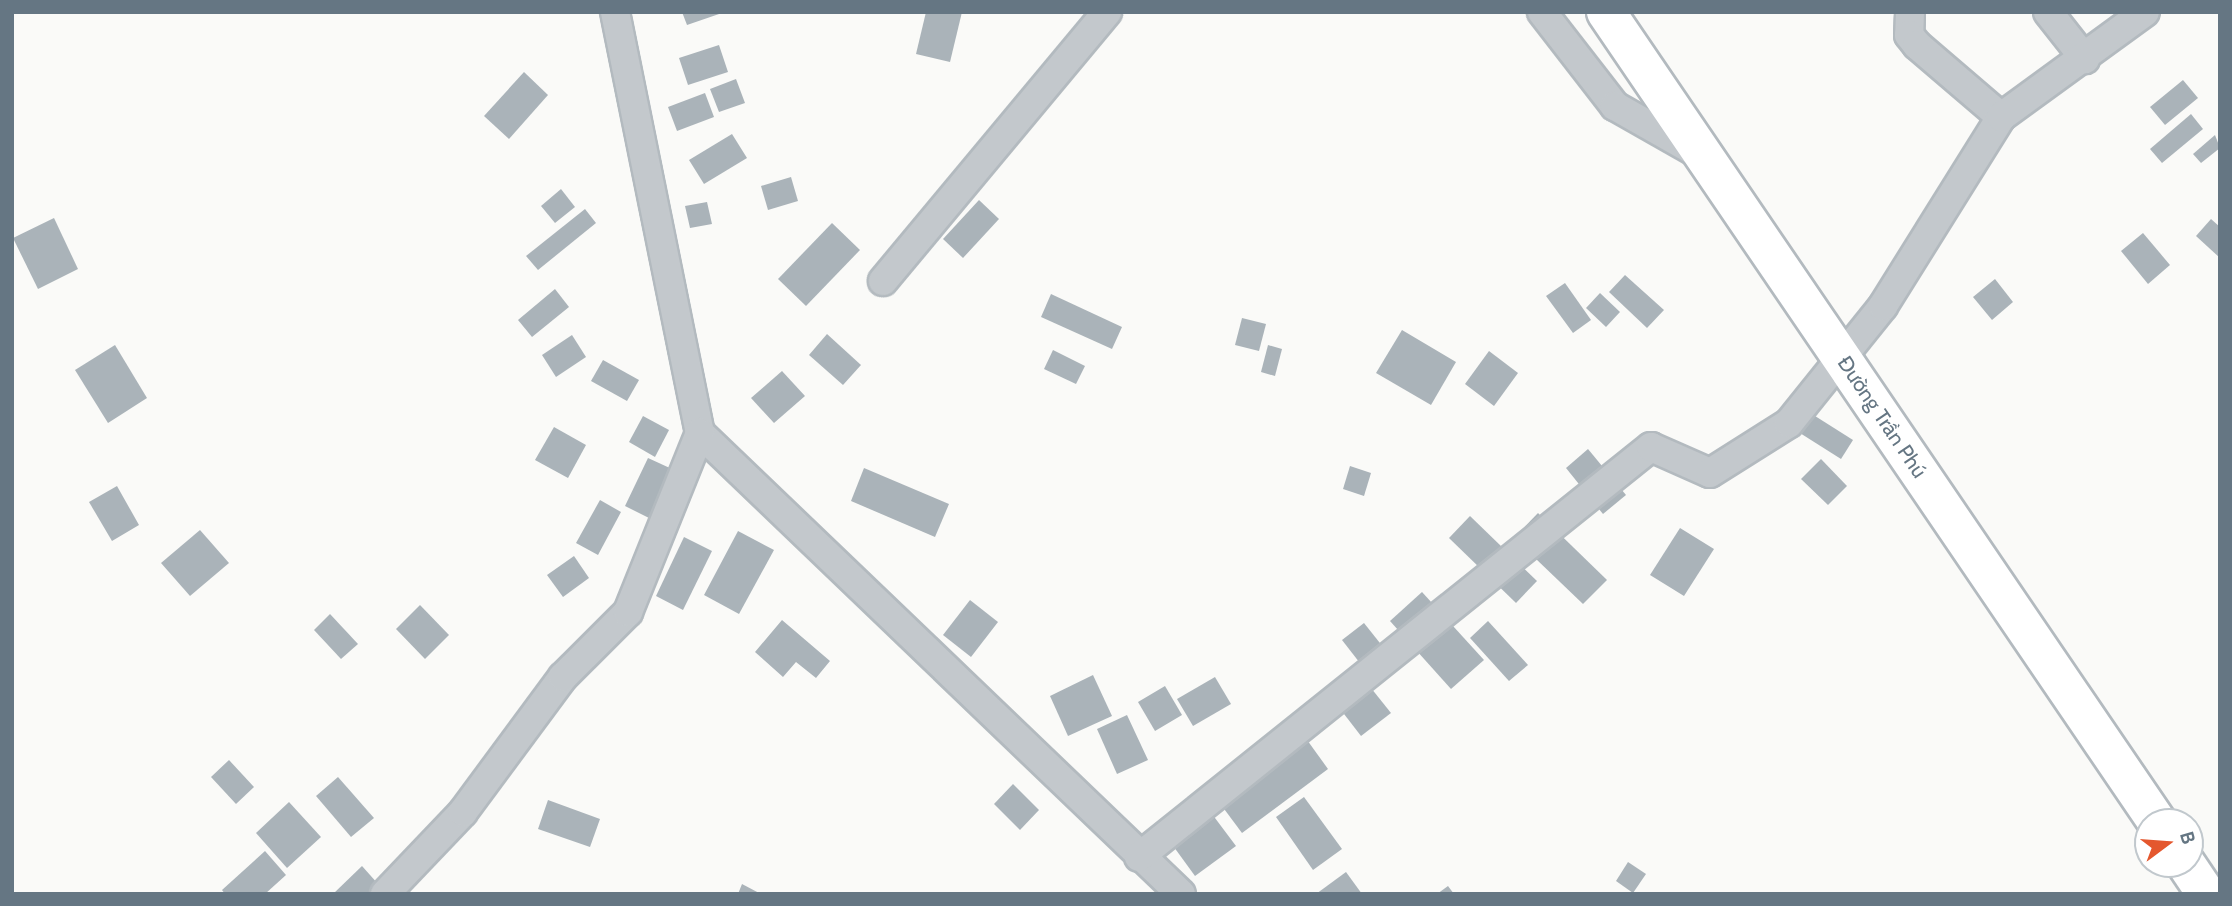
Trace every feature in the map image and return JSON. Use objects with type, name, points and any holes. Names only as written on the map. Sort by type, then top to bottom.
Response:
[{"type":"main road","name":"Đường Trần Phú","points":[[1606,12],[2148,808]]},
{"type":"main road","points":[[2195,878],[2206,894]]},
{"type":"street","points":[[385,894],[463,812],[563,677],[628,612],[700,433],[615,12]]},
{"type":"street","points":[[883,281],[1107,12]]},
{"type":"street","points":[[1542,12],[1615,106],[1703,156]]},
{"type":"street","points":[[1910,12],[1909,35],[1917,45],[2001,117]]},
{"type":"street","points":[[2048,12],[2085,60]]},
{"type":"street","points":[[1139,857],[1651,447],[1710,472],[1789,423],[1839,353],[1883,306],[2001,117],[2085,60],[2145,12]]},
{"type":"street","points":[[700,433],[1139,857],[1181,894]]},
{"type":"building","points":[[682,12],[722,12],[722,13],[687,25]]},
{"type":"building","points":[[926,12],[962,12],[950,62],[916,54]]},
{"type":"building","points":[[719,45],[728,72],[688,85],[679,58]]},
{"type":"building","points":[[524,72],[548,95],[509,139],[484,116]]},
{"type":"building","points":[[736,79],[745,103],[719,112],[710,89]]},
{"type":"building","points":[[2183,80],[2198,98],[2165,125],[2150,107]]},
{"type":"building","points":[[705,93],[714,117],[677,131],[668,107]]},
{"type":"building","points":[[2191,114],[2203,129],[2162,163],[2150,149]]},
{"type":"building","points":[[732,134],[747,158],[704,184],[689,160]]},
{"type":"building","points":[[2215,135],[2220,148],[2201,163],[2193,154]]},
{"type":"building","points":[[791,177],[798,201],[768,210],[761,186]]},
{"type":"building","points":[[561,189],[575,207],[555,223],[541,206]]},
{"type":"building","points":[[979,200],[999,219],[963,258],[943,239]]},
{"type":"building","points":[[707,202],[712,224],[690,228],[685,206]]},
{"type":"building","points":[[585,209],[596,223],[538,270],[526,256]]},
{"type":"building","points":[[54,218],[78,269],[38,289],[13,238]]},
{"type":"building","points":[[2211,219],[2220,227],[2220,258],[2196,236]]},
{"type":"building","points":[[832,223],[860,250],[806,306],[778,279]]},
{"type":"building","points":[[2143,233],[2170,265],[2148,284],[2121,251]]},
{"type":"building","points":[[1625,275],[1664,310],[1647,328],[1609,292]]},
{"type":"building","points":[[1995,279],[2013,302],[1992,320],[1973,297]]},
{"type":"building","points":[[1565,283],[1591,320],[1573,333],[1546,296]]},
{"type":"building","points":[[555,289],[569,307],[532,337],[518,320]]},
{"type":"building","points":[[1600,293],[1620,312],[1606,327],[1586,308]]},
{"type":"building","points":[[1051,294],[1122,327],[1112,349],[1041,317]]},
{"type":"building","points":[[1242,318],[1266,324],[1259,351],[1235,345]]},
{"type":"building","points":[[1402,330],[1456,362],[1431,405],[1376,373]]},
{"type":"building","points":[[827,334],[861,365],[843,385],[809,355]]},
{"type":"building","points":[[572,335],[586,357],[556,377],[542,355]]},
{"type":"building","points":[[115,345],[147,398],[108,423],[75,370]]},
{"type":"building","points":[[1268,345],[1282,349],[1275,376],[1261,372]]},
{"type":"building","points":[[1053,350],[1085,366],[1076,384],[1044,369]]},
{"type":"building","points":[[1489,351],[1518,373],[1494,406],[1465,384]]},
{"type":"building","points":[[603,360],[639,380],[627,401],[591,381]]},
{"type":"building","points":[[782,371],[805,396],[774,423],[751,398]]},
{"type":"building","points":[[1804,409],[1853,440],[1841,459],[1792,428]]},
{"type":"building","points":[[643,416],[669,430],[655,457],[629,442]]},
{"type":"building","points":[[554,427],[586,445],[568,478],[535,460]]},
{"type":"building","points":[[1588,449],[1626,495],[1603,514],[1566,468]]},
{"type":"building","points":[[648,458],[672,469],[649,518],[625,506]]},
{"type":"building","points":[[1821,459],[1847,486],[1828,505],[1801,479]]},
{"type":"building","points":[[1350,466],[1371,473],[1364,496],[1343,489]]},
{"type":"building","points":[[864,468],[949,504],[935,537],[851,501]]},
{"type":"building","points":[[117,486],[139,525],[112,541],[89,502]]},
{"type":"building","points":[[600,500],[621,512],[598,555],[576,543]]},
{"type":"building","points":[[1538,513],[1607,580],[1583,604],[1514,538]]},
{"type":"building","points":[[1470,516],[1537,581],[1516,603],[1449,538]]},
{"type":"building","points":[[1680,528],[1714,549],[1684,596],[1650,575]]},
{"type":"building","points":[[200,530],[229,563],[190,596],[161,563]]},
{"type":"building","points":[[738,531],[774,550],[739,614],[704,595]]},
{"type":"building","points":[[684,537],[712,551],[683,610],[656,596]]},
{"type":"building","points":[[574,556],[589,578],[563,597],[547,575]]},
{"type":"building","points":[[1422,592],[1484,660],[1451,689],[1390,621]]},
{"type":"building","points":[[970,600],[998,622],[971,657],[943,635]]},
{"type":"building","points":[[420,605],[449,635],[425,659],[396,629]]},
{"type":"building","points":[[330,614],[358,644],[341,659],[314,630]]},
{"type":"building","points":[[782,620],[830,661],[816,678],[796,662],[783,677],[755,652]]},
{"type":"building","points":[[1488,621],[1528,665],[1509,681],[1470,638]]},
{"type":"building","points":[[1364,623],[1399,667],[1377,685],[1342,640]]},
{"type":"building","points":[[1093,675],[1112,716],[1068,736],[1050,696]]},
{"type":"building","points":[[1215,677],[1231,704],[1193,726],[1177,699]]},
{"type":"building","points":[[1363,678],[1391,713],[1361,736],[1334,701]]},
{"type":"building","points":[[1165,686],[1182,715],[1155,731],[1138,702]]},
{"type":"building","points":[[1127,715],[1148,760],[1117,774],[1097,729]]},
{"type":"building","points":[[1297,726],[1328,769],[1242,833],[1210,790]]},
{"type":"building","points":[[229,760],[254,787],[236,804],[211,777]]},
{"type":"building","points":[[338,777],[374,818],[351,837],[316,796]]},
{"type":"building","points":[[1013,784],[1039,810],[1020,830],[994,804]]},
{"type":"building","points":[[1304,797],[1342,849],[1313,870],[1276,817]]},
{"type":"building","points":[[548,800],[600,819],[590,847],[538,829]]},
{"type":"building","points":[[289,802],[321,837],[287,868],[256,833]]},
{"type":"building","points":[[1203,802],[1236,846],[1195,876],[1163,832]]},
{"type":"building","points":[[265,851],[286,875],[265,894],[225,894],[222,890]]},
{"type":"building","points":[[1628,862],[1646,874],[1633,893],[1616,881]]},
{"type":"building","points":[[362,866],[387,894],[333,894]]},
{"type":"building","points":[[1346,872],[1362,894],[1316,894]]},
{"type":"building","points":[[742,884],[761,894],[738,894]]},
{"type":"building","points":[[1448,886],[1454,894],[1437,894]]}]
